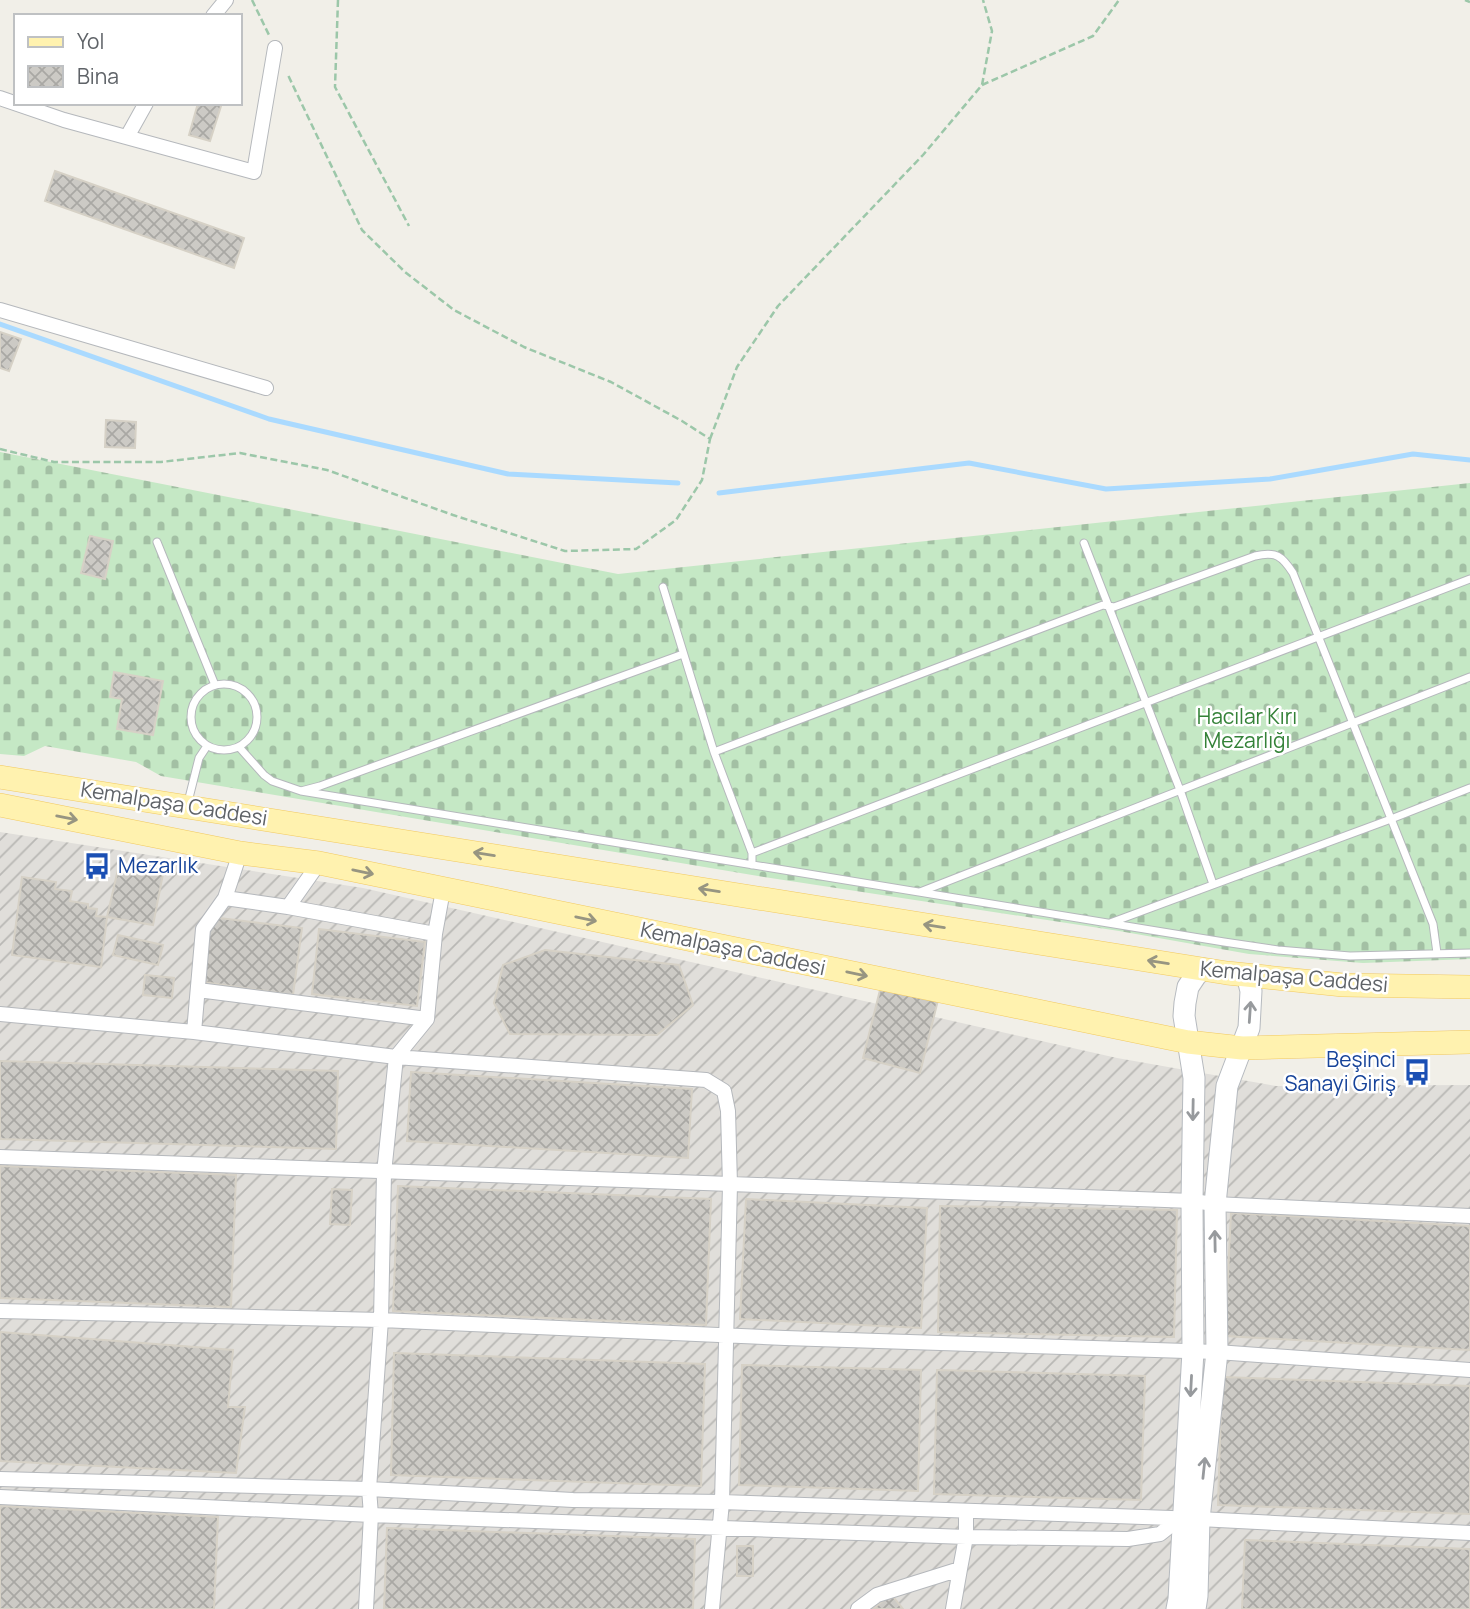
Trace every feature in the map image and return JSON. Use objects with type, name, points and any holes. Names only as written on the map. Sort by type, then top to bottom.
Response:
[{"type":"main road","name":"Kemalpaşa Caddesi","points":[[0,777],[1203,969],[1343,985],[1470,987]]},
{"type":"main road","name":"Kemalpaşa Caddesi","points":[[0,805],[240,853],[319,863],[1188,1042],[1242,1048],[1470,1042]]},
{"type":"street","points":[[215,14],[226,0]]},
{"type":"street","points":[[20,105],[64,120],[254,172],[275,48]]},
{"type":"street","points":[[127,137],[145,105]]},
{"type":"street","points":[[0,310],[267,388]]},
{"type":"street","points":[[194,1032],[203,929],[225,898],[240,853]]},
{"type":"street","points":[[288,907],[319,863]]},
{"type":"street","points":[[366,1609],[371,1515],[369,1489],[381,1320],[384,1173],[396,1057],[427,1019],[435,934],[443,890]]},
{"type":"street","points":[[225,898],[435,934]]},
{"type":"street","points":[[1177,1609],[1187,1519],[1193,1351],[1194,1078],[1184,1016],[1188,987],[1203,969]]},
{"type":"street","points":[[1195,1609],[1197,1596],[1187,1519],[1217,1352],[1215,1204],[1227,1086],[1249,1028],[1251,991],[1247,975]]},
{"type":"street","points":[[198,990],[427,1019]]},
{"type":"street","points":[[0,1014],[194,1032],[396,1057],[706,1080],[724,1091],[728,1111],[730,1185],[722,1502],[712,1609]]},
{"type":"street","points":[[0,1157],[1192,1201],[1470,1216]]},
{"type":"street","points":[[0,1311],[381,1320],[1193,1351],[1470,1370]]},
{"type":"street","points":[[0,1479],[369,1489],[573,1500],[966,1510],[1470,1533]]},
{"type":"street","points":[[0,1497],[371,1515],[966,1536],[1128,1539],[1160,1534],[1187,1519]]},
{"type":"street","points":[[953,1609],[966,1536],[966,1510]]},
{"type":"street","points":[[858,1609],[877,1595],[960,1569]]},
{"type":"lane","points":[[157,542],[215,685]]},
{"type":"lane","points":[[1084,544],[1180,790],[1213,884]]},
{"type":"lane","points":[[714,752],[1103,604],[1114,607],[1270,553],[1286,563],[1293,573],[1433,924],[1437,953]]},
{"type":"lane","points":[[752,853],[1470,579]]},
{"type":"lane","points":[[663,587],[714,752],[752,853],[752,865]]},
{"type":"lane","points":[[301,791],[684,654]]},
{"type":"lane","points":[[919,892],[1470,677]]},
{"type":"lane","points":[[215,685],[236,686],[246,691],[257,710],[255,732],[248,741],[229,750],[207,746],[193,730],[192,708],[205,690],[215,685]]},
{"type":"lane","points":[[187,806],[199,758],[207,746]]},
{"type":"lane","points":[[239,747],[272,781],[301,791],[1278,950],[1350,956],[1470,953]]},
{"type":"lane","points":[[1109,923],[1470,788]]},
{"type":"path","points":[[253,0],[362,230],[405,272],[454,310],[524,347],[611,382],[709,439]]},
{"type":"path","points":[[338,0],[335,87],[409,226]]},
{"type":"path","points":[[982,85],[992,31],[983,0]]},
{"type":"path","points":[[0,449],[54,461],[161,462],[240,453],[327,470],[565,551],[636,549],[677,520],[702,481],[709,439],[737,367],[778,306],[923,155],[982,85],[1093,36],[1119,0]]},
{"type":"path","points":[[1465,0],[1470,2]]},
{"type":"shaded area","points":[[0,832],[363,888],[1117,1058],[1276,1086],[1470,1085],[1470,1609],[0,1609]]},
{"type":"green space","name":"Hacılar Kırı Mezarlığı","points":[[0,452],[618,574],[1470,483],[1470,959],[1363,963],[1249,954],[1119,931],[764,877],[161,776],[136,762],[45,746],[24,756],[0,754]]},
{"type":"building","points":[[197,105],[221,105],[210,141],[189,135]]},
{"type":"building","points":[[55,171],[244,238],[234,268],[45,201]]},
{"type":"building","points":[[0,332],[21,339],[9,371],[0,368]]},
{"type":"building","points":[[106,420],[136,422],[135,448],[105,447]]},
{"type":"building","points":[[90,536],[113,541],[105,579],[81,573]]},
{"type":"building","points":[[114,672],[163,681],[153,735],[117,729],[122,699],[110,697]]},
{"type":"building","points":[[119,865],[163,874],[153,925],[107,917]]},
{"type":"building","points":[[22,877],[56,882],[55,889],[72,891],[70,901],[88,904],[88,908],[97,909],[96,916],[107,917],[101,967],[12,955]]},
{"type":"building","points":[[211,917],[302,928],[293,995],[203,982]]},
{"type":"building","points":[[319,929],[425,942],[417,1006],[312,994]]},
{"type":"building","points":[[118,935],[163,945],[158,965],[113,955]]},
{"type":"building","points":[[545,950],[679,965],[693,1005],[657,1035],[510,1034],[494,1003],[503,965]]},
{"type":"building","points":[[145,975],[174,978],[172,998],[143,995]]},
{"type":"building","points":[[881,986],[938,1000],[920,1073],[863,1058]]},
{"type":"building","points":[[0,1061],[338,1071],[336,1149],[0,1139]]},
{"type":"building","points":[[411,1072],[692,1089],[688,1158],[407,1141]]},
{"type":"building","points":[[0,1166],[236,1175],[231,1307],[0,1298]]},
{"type":"building","points":[[398,1186],[711,1199],[706,1325],[393,1311]]},
{"type":"building","points":[[332,1189],[352,1190],[350,1225],[330,1224]]},
{"type":"building","points":[[746,1199],[927,1208],[921,1328],[740,1319]]},
{"type":"building","points":[[940,1206],[1177,1210],[1174,1337],[938,1332]]},
{"type":"building","points":[[1231,1213],[1470,1226],[1470,1350],[1225,1336]]},
{"type":"building","points":[[0,1332],[233,1350],[228,1407],[245,1407],[236,1473],[0,1461]]},
{"type":"building","points":[[394,1353],[705,1364],[701,1486],[391,1475]]},
{"type":"building","points":[[742,1365],[921,1370],[918,1491],[739,1485]]},
{"type":"building","points":[[937,1370],[1145,1376],[1141,1500],[934,1494]]},
{"type":"building","points":[[1222,1377],[1470,1386],[1470,1514],[1218,1505]]},
{"type":"building","points":[[0,1506],[218,1517],[214,1609],[0,1609]]},
{"type":"building","points":[[387,1528],[695,1539],[693,1609],[384,1609]]},
{"type":"building","points":[[1245,1540],[1470,1549],[1470,1609],[1242,1609]]},
{"type":"building","points":[[737,1546],[753,1546],[753,1576],[737,1576]]},
{"type":"building","points":[[891,1594],[903,1609],[873,1609]]},
{"type":"waterway","points":[[0,324],[269,419],[508,474],[678,483]]},
{"type":"waterway","points":[[719,493],[969,463],[1106,489],[1270,479],[1413,454],[1470,460]]},
{"type":"place","name":"Mezarlık","points":[[97,866]]},
{"type":"place","name":"Beşinci Sanayi Giriş","points":[[1417,1072]]}]
